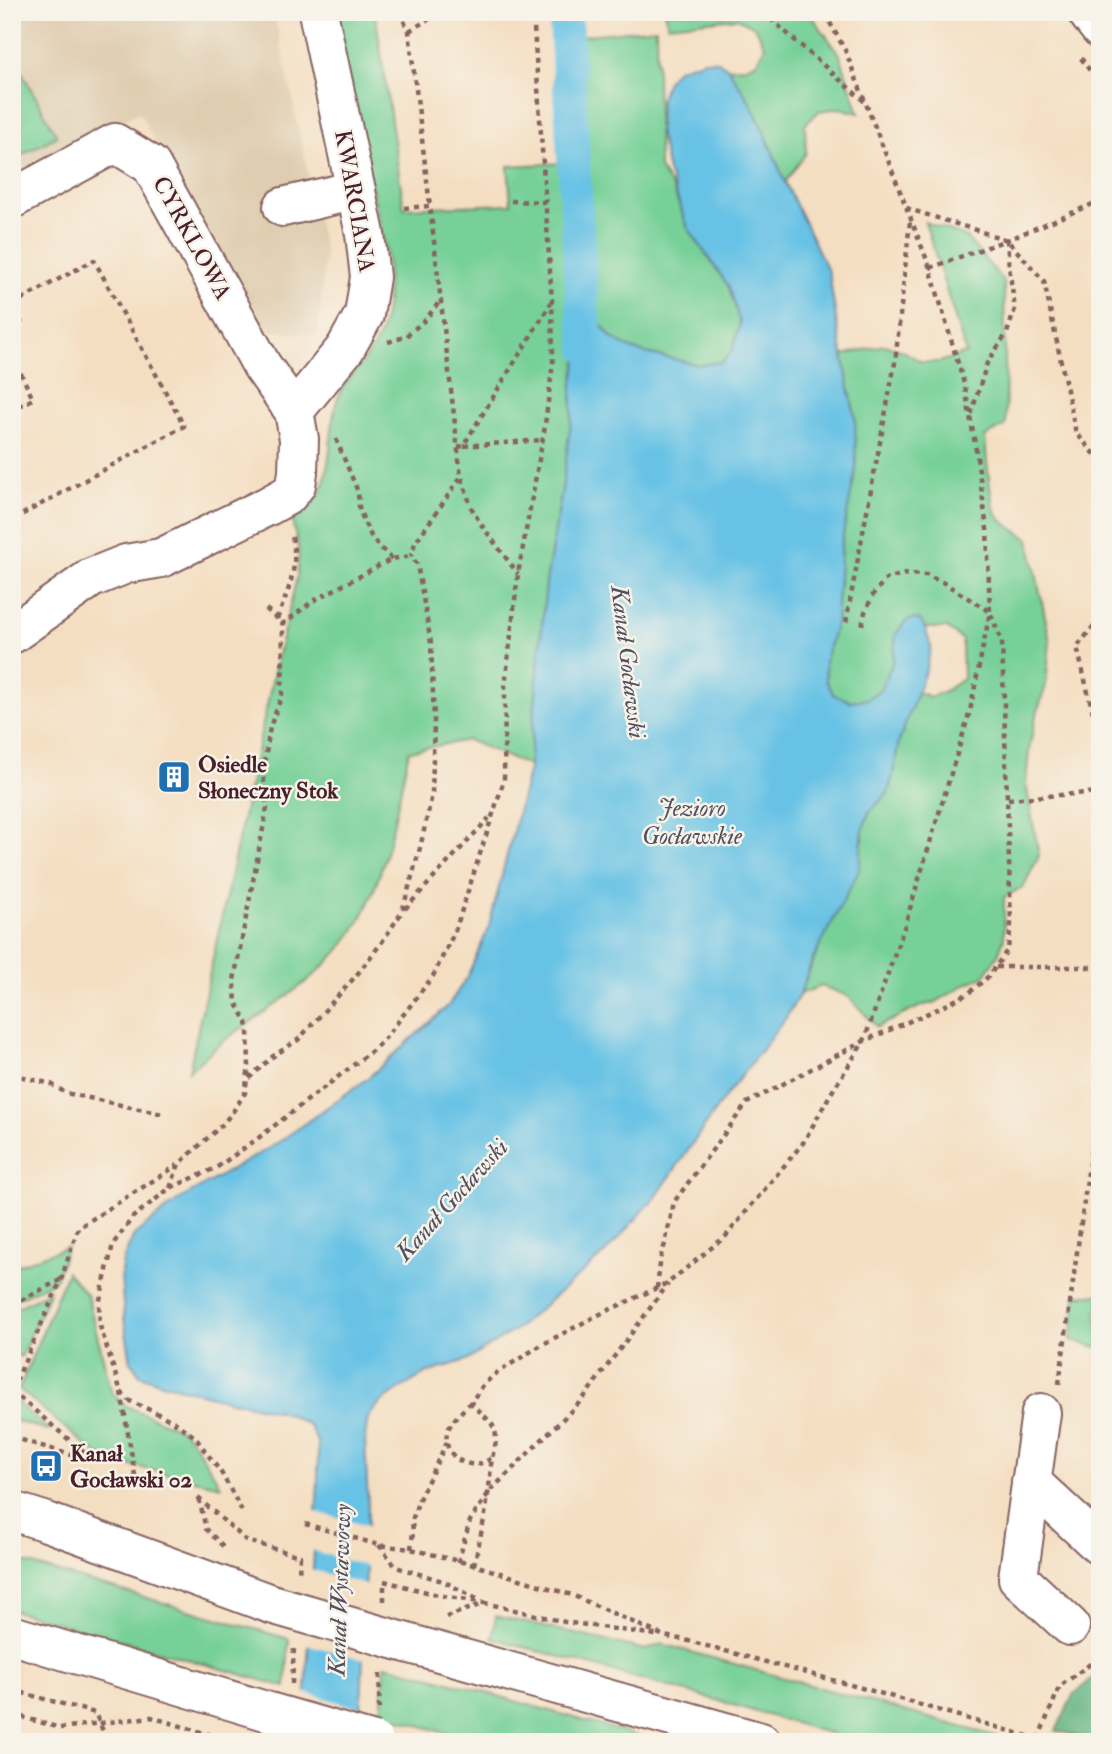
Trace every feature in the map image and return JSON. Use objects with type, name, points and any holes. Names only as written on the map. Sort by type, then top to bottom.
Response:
[{"type":"street","name":"KWARCIANA","points":[[298,406],[345,349],[364,314],[370,277],[365,234],[318,12]]},
{"type":"street","points":[[1087,12],[1100,29]]},
{"type":"street","name":"CYRKLOWA","points":[[12,199],[115,143],[151,165],[262,366],[298,406]]},
{"type":"street","points":[[283,207],[356,190]]},
{"type":"street","points":[[12,634],[91,578],[126,564],[161,558],[288,495],[296,485],[298,472],[298,406]]},
{"type":"street","points":[[1049,1403],[1031,1482],[1018,1578],[1070,1626]]},
{"type":"street","points":[[1031,1482],[1100,1546]]},
{"type":"street","points":[[12,1511],[271,1604],[761,1742]]},
{"type":"street","points":[[12,1635],[374,1742]]},
{"type":"path","points":[[399,12],[409,31],[461,447],[461,477],[471,507],[480,523],[518,574]]},
{"type":"path","points":[[409,31],[441,12]]},
{"type":"path","points":[[136,1481],[121,1392],[100,1326],[99,1304],[113,1244],[133,1217],[170,1188],[216,1168],[387,1037],[433,976],[455,931],[504,780],[505,686],[518,574],[553,363],[552,302],[533,12]]},
{"type":"path","points":[[763,12],[865,103]]},
{"type":"path","points":[[493,1456],[481,1464],[468,1464],[454,1457],[447,1442],[450,1425],[484,1384],[543,1344],[668,1283],[726,1236],[803,1143],[864,1041],[905,925],[967,723],[990,612],[987,529],[965,387],[930,268],[845,50],[824,12]]},
{"type":"path","points":[[511,201],[544,201]]},
{"type":"path","points":[[930,268],[1007,240],[1100,201]]},
{"type":"path","points":[[404,208],[430,206]]},
{"type":"path","points":[[906,208],[1007,240],[1044,281],[1076,433],[1100,460]]},
{"type":"path","points":[[846,622],[894,363],[910,220]]},
{"type":"path","points":[[970,417],[987,363],[1007,333],[1016,309],[1007,240]]},
{"type":"path","points":[[12,327],[21,322],[13,304],[94,260],[184,426],[12,520]]},
{"type":"path","points":[[380,345],[405,337],[426,319],[441,301]]},
{"type":"path","points":[[461,447],[552,302]]},
{"type":"path","points":[[12,355],[33,399],[12,410]]},
{"type":"path","points":[[298,406],[323,416],[329,424],[358,492],[364,522],[373,540],[392,559]]},
{"type":"path","points":[[461,447],[542,440]]},
{"type":"path","points":[[411,556],[415,542],[461,477]]},
{"type":"path","points":[[283,624],[313,601],[392,559],[411,556]]},
{"type":"path","points":[[402,912],[432,795],[435,720],[430,643],[417,564],[411,556]]},
{"type":"path","points":[[657,1289],[661,1256],[674,1202],[747,1104],[864,1041],[969,993],[989,976],[1008,949],[1011,924],[1002,642],[990,612],[944,583],[926,575],[905,574],[886,579],[874,593],[862,626]]},
{"type":"path","points":[[12,1437],[95,1462],[12,1390],[61,1280],[78,1228],[179,1164],[223,1124],[245,1093],[249,1066],[247,1022],[236,1002],[234,980],[267,808],[263,773],[270,727],[282,695],[283,624],[266,609]]},
{"type":"path","points":[[1100,618],[1077,647],[1100,742]]},
{"type":"path","points":[[1008,799],[1100,792]]},
{"type":"path","points":[[248,1079],[272,1057],[298,1040],[355,977],[402,912],[492,815]]},
{"type":"path","points":[[996,967],[1100,967]]},
{"type":"path","points":[[12,1074],[51,1084],[65,1093],[162,1114]]},
{"type":"path","points":[[1049,1403],[1100,1084]]},
{"type":"path","points":[[170,1188],[179,1164]]},
{"type":"path","points":[[12,1305],[61,1280]]},
{"type":"path","points":[[458,1562],[470,1521],[489,1492],[582,1400],[668,1283]]},
{"type":"path","points":[[121,1392],[130,1401],[159,1413],[195,1437],[222,1474],[242,1511]]},
{"type":"path","points":[[471,1402],[493,1425],[496,1433],[483,1529],[474,1565]]},
{"type":"path","points":[[411,1549],[412,1521],[419,1499],[447,1442]]},
{"type":"path","points":[[229,1551],[206,1530],[198,1499],[247,1541],[294,1554]]},
{"type":"path","points":[[304,1524],[379,1545],[411,1549],[474,1565],[572,1595],[664,1636]]},
{"type":"path","points":[[379,1545],[396,1567],[443,1581],[485,1603]]},
{"type":"path","points":[[394,1584],[565,1622],[664,1636],[869,1689],[1048,1742]]},
{"type":"path","points":[[434,1614],[447,1618],[485,1603]]},
{"type":"path","points":[[1038,1739],[1060,1686],[1100,1657]]},
{"type":"path","points":[[12,1690],[95,1713],[108,1742]]},
{"type":"path","points":[[12,1714],[60,1728],[150,1717],[211,1735]]},
{"type":"shaded area","points":[[12,12],[274,12],[325,254],[318,336],[257,329],[139,112],[12,180]]},
{"type":"green space","points":[[333,12],[375,12],[404,208],[511,204],[508,166],[566,163],[574,304],[580,345],[572,388],[572,413],[562,490],[546,583],[529,766],[468,740],[409,751],[378,880],[360,920],[347,940],[297,989],[221,1043],[189,1071],[276,663],[297,577],[299,550],[292,520],[307,510],[324,483],[337,400],[343,387],[377,340],[387,303],[386,252]]},
{"type":"green space","points":[[665,12],[809,12],[840,55],[859,113],[840,108],[819,111],[805,125],[806,153],[785,182],[747,97],[728,68],[746,67],[757,62],[765,46],[755,27],[737,18],[668,25]]},
{"type":"green space","points":[[1058,12],[1069,12],[1100,57],[1100,69]]},
{"type":"green space","points":[[656,28],[659,168],[673,189],[688,228],[729,287],[740,323],[732,351],[722,362],[699,365],[633,350],[612,338],[597,320],[591,302],[579,36]]},
{"type":"green space","points":[[18,65],[57,136],[12,160],[12,68]]},
{"type":"green space","points":[[925,222],[966,237],[1004,282],[1006,425],[985,437],[992,500],[997,515],[1029,539],[1050,641],[1046,685],[1035,720],[1026,784],[1039,856],[1023,887],[1004,897],[1004,938],[998,955],[984,976],[936,1002],[921,1006],[877,1027],[848,996],[822,986],[800,994],[863,839],[863,829],[869,812],[888,793],[899,741],[917,692],[930,697],[963,679],[962,640],[947,628],[925,628],[920,621],[896,634],[893,662],[880,690],[867,699],[850,701],[834,695],[826,681],[825,660],[836,623],[841,545],[855,418],[843,355],[884,345],[903,351],[922,362],[940,362],[966,353]]},
{"type":"green space","points":[[67,1247],[55,1281],[12,1301],[12,1267]]},
{"type":"green space","points":[[67,1272],[87,1295],[112,1393],[126,1406],[182,1430],[194,1443],[221,1486],[112,1461],[90,1449],[19,1389]]},
{"type":"green space","points":[[50,1291],[21,1357],[16,1354],[12,1364],[12,1310]]},
{"type":"green space","points":[[1100,1294],[1100,1308],[1096,1310],[1100,1344],[1096,1347],[1071,1340],[1076,1296]]},
{"type":"green space","points":[[14,1400],[50,1431],[12,1420]]},
{"type":"green space","points":[[12,1559],[289,1639],[286,1687],[12,1610]]},
{"type":"green space","points":[[496,1616],[646,1650],[662,1644],[1016,1742],[858,1742],[492,1638]]},
{"type":"green space","points":[[385,1665],[659,1742],[477,1742],[381,1714]]},
{"type":"green space","points":[[1100,1672],[1100,1741],[1056,1731],[1073,1695]]},
{"type":"water","name":"Jezioro Gocławskie","points":[[704,60],[718,61],[728,68],[747,97],[829,273],[855,418],[856,468],[841,545],[836,623],[825,660],[826,681],[834,695],[850,701],[867,699],[880,690],[893,662],[896,634],[906,621],[914,619],[920,620],[925,628],[931,647],[926,669],[899,741],[888,793],[869,812],[863,829],[859,870],[812,961],[800,994],[785,1019],[719,1105],[656,1197],[605,1253],[518,1328],[469,1359],[427,1373],[403,1387],[380,1403],[368,1417],[365,1437],[368,1508],[360,1742],[303,1742],[318,1444],[309,1425],[286,1413],[162,1383],[140,1375],[131,1362],[124,1319],[121,1272],[123,1260],[134,1235],[180,1199],[276,1144],[368,1078],[448,1006],[467,977],[488,930],[529,769],[546,583],[562,490],[572,413],[572,388],[580,345],[574,304],[591,302],[597,320],[612,338],[633,350],[699,365],[722,362],[732,351],[740,323],[729,287],[688,228],[668,171],[659,131],[660,99],[667,81],[677,69]]},
{"type":"pier","points":[[313,1511],[371,1527],[369,1567],[311,1550]]},
{"type":"pier","points":[[310,1569],[369,1586],[366,1660],[306,1644]]},
{"type":"pier","points":[[303,1692],[364,1709],[363,1742],[300,1742]]},
{"type":"waterway","name":"Kanał Gocławski","points":[[565,12],[582,303],[588,348]]},
{"type":"place","name":"Osiedle Słoneczny Stok","points":[[174,777]]},
{"type":"place","name":"Kanał Gocławski 02","points":[[46,1466]]},
{"type":"water label","name":"Kanał Wystawowy","points":[[340,1590]]}]
